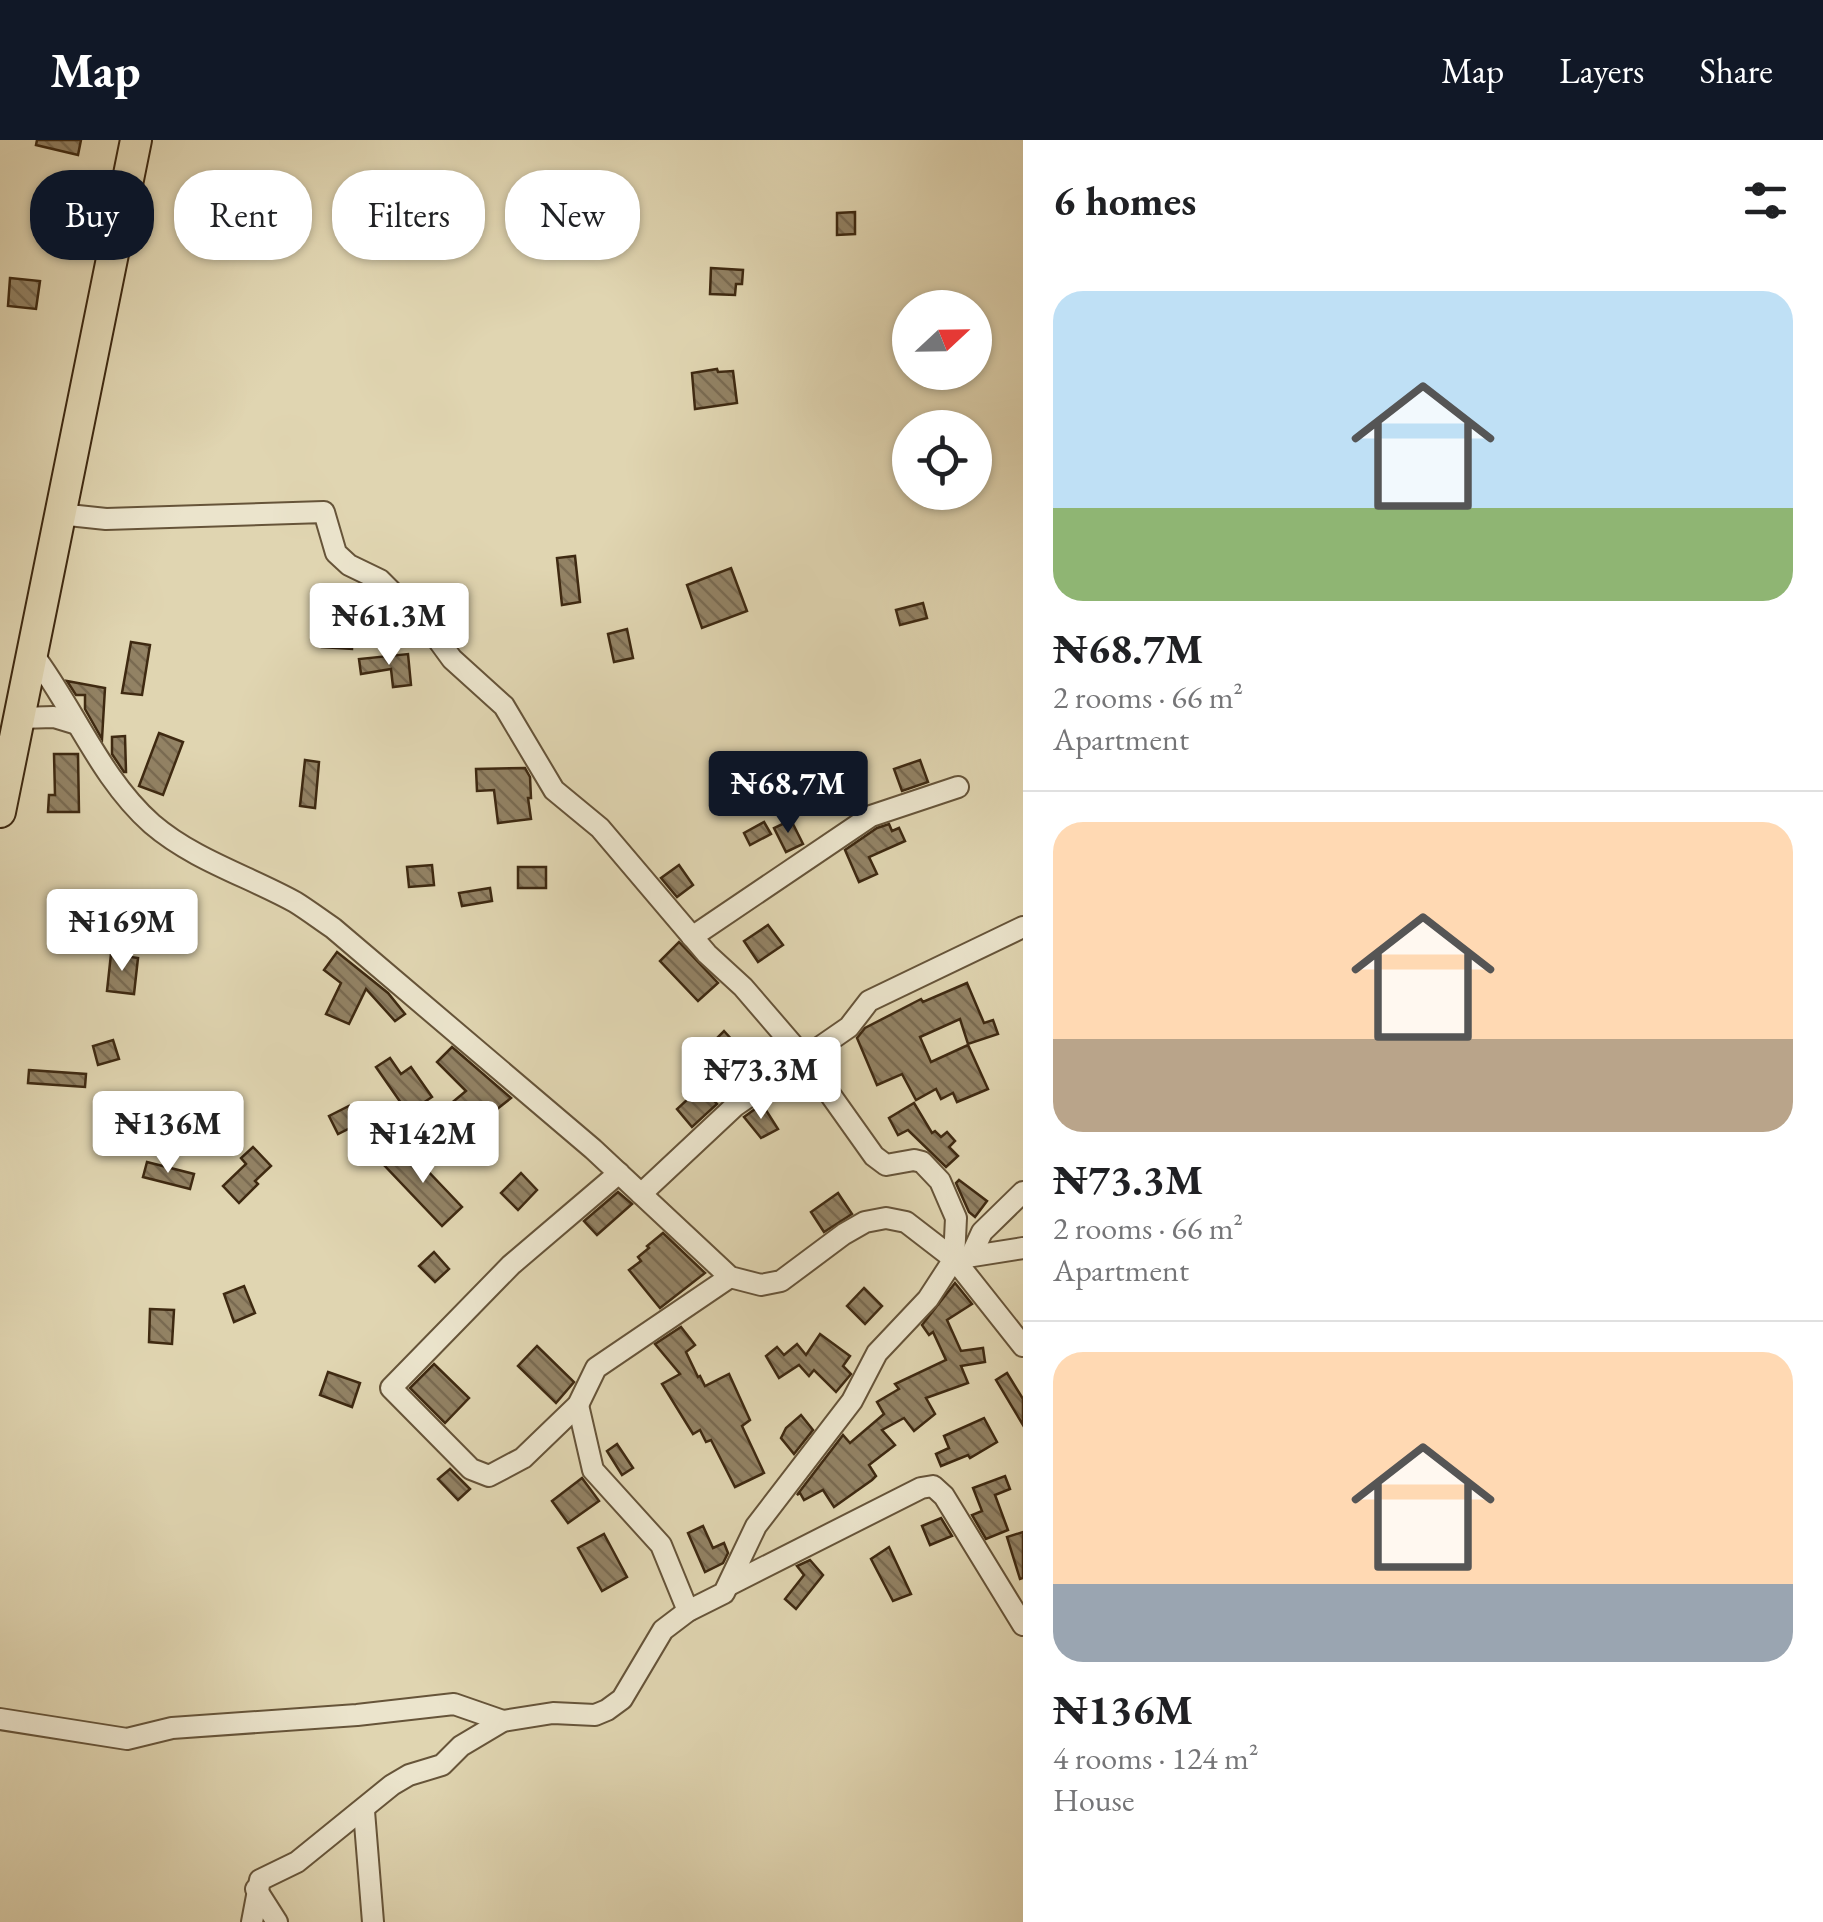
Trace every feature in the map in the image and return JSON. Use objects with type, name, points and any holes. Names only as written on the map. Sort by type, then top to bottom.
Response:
[{"type":"highway","points":[[0,812],[10,712],[26,686],[136,140]]},
{"type":"street","points":[[59,514],[106,519],[324,512],[336,553],[380,580],[433,633],[452,659],[504,706],[554,790],[600,828],[692,938],[743,987],[804,1059],[874,1156],[886,1165],[922,1162],[940,1181],[956,1218],[962,1258]]},
{"type":"street","points":[[32,654],[56,684],[117,784],[150,822],[181,847],[297,903],[333,928],[618,1173],[730,1277],[761,1285],[781,1281],[866,1222],[886,1218],[906,1222],[962,1258],[1023,1346]]},
{"type":"street","points":[[10,712],[77,724]]},
{"type":"street","points":[[692,938],[871,816],[958,787]]},
{"type":"street","points":[[641,1194],[735,1106],[849,1027],[868,1001],[1023,927]]},
{"type":"street","points":[[618,1173],[511,1265],[391,1388],[471,1469],[489,1476],[524,1458],[578,1405],[596,1368],[730,1277]]},
{"type":"street","points":[[252,1922],[260,1880],[297,1862],[409,1775],[442,1765],[461,1746],[504,1722],[553,1713],[594,1715],[622,1699],[652,1644],[688,1611],[724,1593],[731,1584],[756,1526],[852,1402],[876,1354],[928,1299],[982,1232],[1023,1192]]},
{"type":"street","points":[[962,1258],[1023,1248]]},
{"type":"street","points":[[578,1405],[593,1470],[661,1545],[688,1611]]},
{"type":"street","points":[[731,1584],[920,1488],[932,1486],[944,1496],[1023,1625]]},
{"type":"street","points":[[0,1719],[128,1739],[172,1728],[454,1704],[504,1722]]},
{"type":"street","points":[[364,1811],[374,1922]]},
{"type":"street","points":[[256,1889],[277,1922]]},
{"type":"building","points":[[37,140],[81,140],[78,155],[36,145]]},
{"type":"building","points":[[855,212],[855,234],[837,235],[837,213]]},
{"type":"building","points":[[711,268],[743,270],[742,284],[736,284],[735,295],[710,294]]},
{"type":"building","points":[[10,278],[40,281],[36,309],[8,306]]},
{"type":"building","points":[[733,371],[737,403],[695,409],[692,373]]},
{"type":"building","points":[[575,556],[580,602],[562,605],[557,558]]},
{"type":"building","points":[[731,568],[747,611],[702,628],[687,585]]},
{"type":"building","points":[[923,603],[927,618],[900,625],[896,610]]},
{"type":"building","points":[[323,626],[353,627],[352,649],[322,647]]},
{"type":"building","points":[[627,629],[633,658],[614,662],[608,634]]},
{"type":"building","points":[[131,642],[150,645],[142,695],[122,693]]},
{"type":"building","points":[[408,654],[411,685],[393,687],[391,669],[361,674],[359,659]]},
{"type":"building","points":[[67,681],[105,688],[102,739],[85,709],[85,695],[76,695]]},
{"type":"building","points":[[159,733],[183,742],[163,795],[139,786]]},
{"type":"building","points":[[125,736],[124,772],[112,754],[112,737]]},
{"type":"building","points":[[54,754],[78,754],[79,812],[48,812],[49,795],[55,795]]},
{"type":"building","points":[[305,760],[319,762],[315,808],[300,806]]},
{"type":"building","points":[[920,760],[928,782],[902,791],[894,769]]},
{"type":"building","points":[[525,768],[530,777],[531,819],[498,823],[494,790],[477,791],[476,769]]},
{"type":"building","points":[[791,820],[803,844],[786,852],[774,828]]},
{"type":"building","points":[[764,822],[771,834],[750,845],[744,833]]},
{"type":"building","points":[[889,824],[892,831],[899,828],[905,841],[869,857],[877,874],[859,882],[845,850]]},
{"type":"building","points":[[432,865],[434,885],[409,887],[407,867]]},
{"type":"building","points":[[679,865],[693,885],[677,897],[661,878]]},
{"type":"building","points":[[518,867],[546,867],[546,888],[518,888]]},
{"type":"building","points":[[490,888],[492,901],[462,906],[459,893]]},
{"type":"building","points":[[768,925],[783,945],[758,962],[744,941]]},
{"type":"building","points":[[679,942],[718,983],[698,1001],[660,961]]},
{"type":"building","points":[[337,952],[388,993],[405,1014],[395,1021],[366,989],[349,1024],[326,1014],[341,983],[324,970]]},
{"type":"building","points":[[111,954],[138,958],[134,994],[107,991]]},
{"type":"building","points":[[967,983],[984,1023],[993,1020],[998,1034],[968,1044],[960,1019],[920,1037],[931,1062],[968,1045],[988,1089],[957,1102],[953,1093],[941,1099],[936,1089],[916,1100],[902,1074],[877,1085],[857,1038],[865,1028],[921,999],[923,1002]]},
{"type":"building","points":[[724,1031],[743,1052],[729,1065],[720,1055],[714,1060],[705,1050]]},
{"type":"building","points":[[113,1040],[119,1059],[98,1065],[93,1046]]},
{"type":"building","points":[[452,1047],[511,1098],[468,1132],[448,1106],[466,1091],[437,1062]]},
{"type":"building","points":[[390,1058],[401,1074],[411,1067],[432,1097],[408,1113],[376,1067]]},
{"type":"building","points":[[29,1070],[86,1074],[85,1087],[28,1083]]},
{"type":"building","points":[[701,1087],[717,1104],[692,1127],[677,1109]]},
{"type":"building","points":[[914,1103],[932,1133],[935,1131],[941,1137],[947,1132],[955,1141],[949,1147],[958,1156],[946,1167],[908,1130],[898,1135],[889,1118]]},
{"type":"building","points":[[762,1104],[778,1129],[761,1138],[744,1117]]},
{"type":"building","points":[[349,1106],[358,1124],[338,1134],[329,1116]]},
{"type":"building","points":[[404,1146],[462,1207],[442,1226],[384,1165]]},
{"type":"building","points":[[253,1147],[271,1166],[239,1203],[223,1186],[246,1164],[241,1158]]},
{"type":"building","points":[[147,1162],[194,1174],[190,1189],[143,1177]]},
{"type":"building","points":[[521,1173],[537,1190],[518,1210],[501,1193]]},
{"type":"building","points":[[959,1180],[987,1201],[975,1217],[956,1183]]},
{"type":"building","points":[[618,1192],[632,1204],[597,1235],[584,1221]]},
{"type":"building","points":[[838,1193],[852,1214],[824,1232],[811,1212]]},
{"type":"building","points":[[663,1233],[705,1273],[660,1308],[629,1270]]},
{"type":"building","points":[[434,1252],[449,1269],[435,1282],[419,1266]]},
{"type":"building","points":[[955,1283],[972,1304],[947,1320],[961,1351],[983,1348],[985,1362],[961,1366],[968,1383],[926,1398],[935,1414],[914,1431],[904,1418],[882,1430],[895,1445],[869,1465],[876,1476],[834,1507],[823,1490],[804,1500],[800,1493],[797,1495],[843,1435],[850,1443],[884,1414],[877,1402],[899,1389],[895,1384],[946,1360],[933,1332],[929,1335],[922,1325]]},
{"type":"building","points":[[244,1286],[255,1313],[234,1322],[224,1294]]},
{"type":"building","points":[[864,1288],[882,1306],[865,1324],[847,1306]]},
{"type":"building","points":[[150,1309],[174,1310],[172,1344],[149,1342]]},
{"type":"building","points":[[681,1327],[695,1345],[686,1352],[698,1377],[705,1386],[729,1374],[750,1420],[742,1426],[764,1473],[735,1487],[711,1440],[706,1442],[700,1430],[693,1434],[662,1384],[680,1374],[655,1344]]},
{"type":"building","points":[[820,1334],[850,1356],[843,1366],[851,1374],[836,1392],[814,1370],[809,1376],[799,1365],[779,1378],[766,1356],[777,1347],[784,1355],[797,1344],[806,1355]]},
{"type":"building","points":[[537,1346],[574,1382],[556,1403],[518,1366]]},
{"type":"building","points":[[434,1364],[469,1398],[445,1423],[410,1388]]},
{"type":"building","points":[[328,1372],[360,1383],[352,1407],[320,1395]]},
{"type":"building","points":[[1007,1373],[1023,1399],[1023,1425],[996,1380]]},
{"type":"building","points":[[801,1415],[813,1430],[794,1454],[781,1438]]},
{"type":"building","points":[[984,1418],[997,1442],[970,1458],[968,1455],[941,1466],[936,1454],[949,1448],[944,1436]]},
{"type":"building","points":[[617,1444],[633,1468],[622,1475],[607,1451]]},
{"type":"building","points":[[450,1469],[470,1489],[458,1500],[438,1479]]},
{"type":"building","points":[[1005,1476],[1010,1489],[995,1495],[1008,1530],[986,1539],[972,1515],[982,1511],[973,1488]]},
{"type":"building","points":[[582,1478],[599,1501],[568,1523],[552,1501]]},
{"type":"building","points":[[941,1518],[952,1536],[930,1545],[922,1526]]},
{"type":"building","points":[[703,1526],[713,1548],[724,1543],[728,1553],[723,1563],[705,1572],[688,1533]]},
{"type":"building","points":[[1023,1532],[1023,1578],[1020,1579],[1007,1537]]},
{"type":"building","points":[[604,1534],[627,1577],[602,1591],[578,1548]]},
{"type":"building","points":[[889,1547],[911,1594],[893,1601],[871,1559]]},
{"type":"building","points":[[810,1560],[823,1575],[796,1609],[785,1599],[804,1575],[797,1566]]}]
